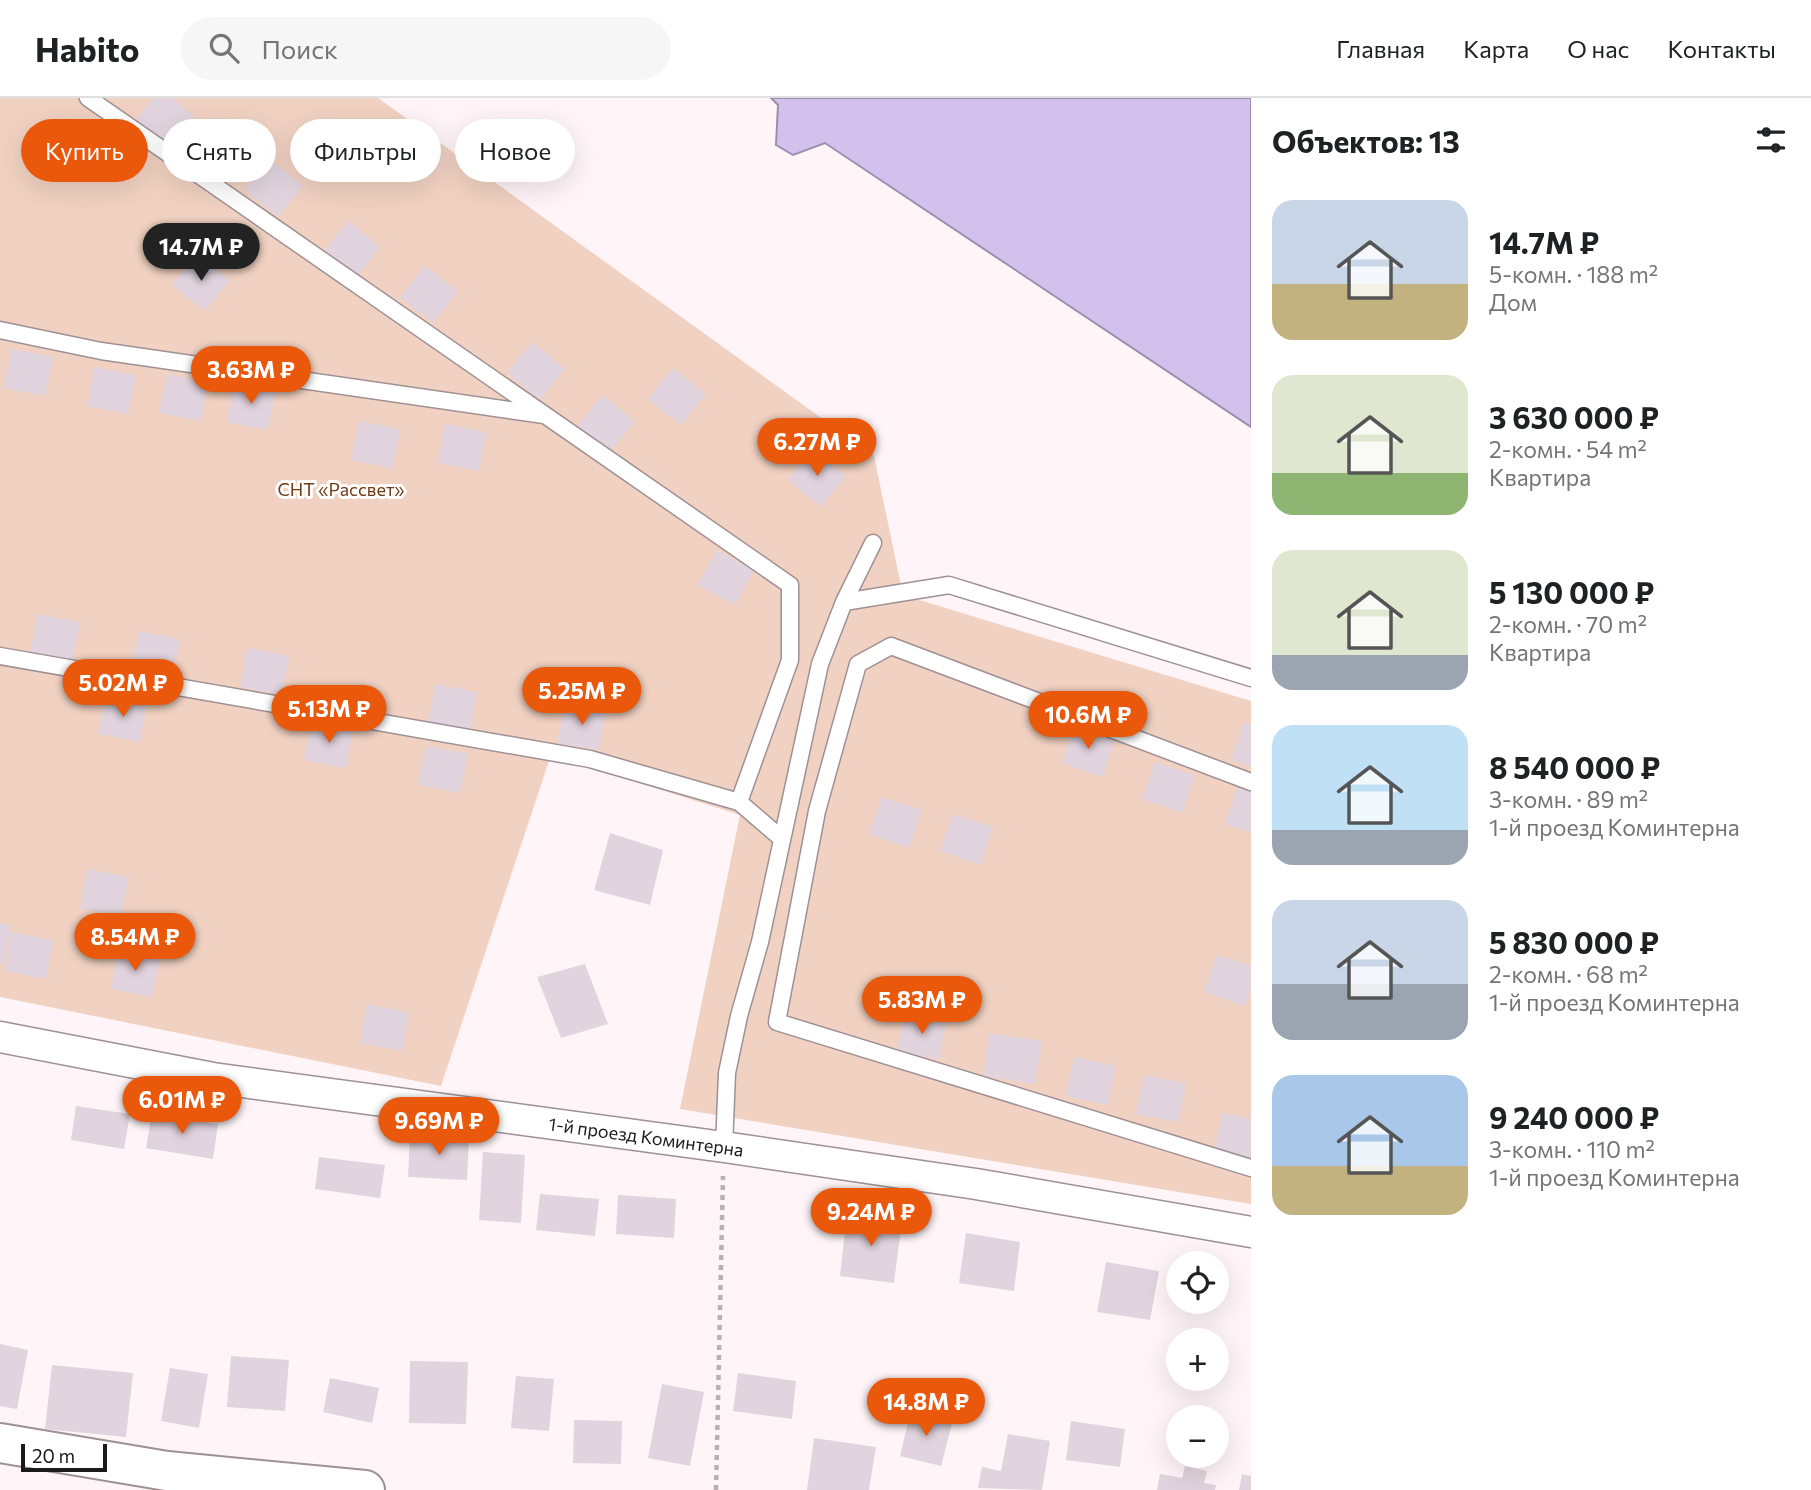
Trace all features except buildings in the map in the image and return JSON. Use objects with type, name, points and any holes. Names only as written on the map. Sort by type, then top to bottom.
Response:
[{"type":"street","name":"1-й проезд Коминтерна","points":[[0,1037],[213,1078],[976,1184],[1251,1232]]},
{"type":"street","points":[[0,1443],[166,1471],[365,1490]]},
{"type":"lane","points":[[88,98],[790,585],[790,660],[739,802]]},
{"type":"lane","points":[[0,330],[102,351],[549,416]]},
{"type":"lane","points":[[724,1147],[727,1073],[739,1016],[760,942],[820,664],[844,602],[873,543]]},
{"type":"lane","points":[[844,602],[949,585],[1251,678]]},
{"type":"lane","points":[[1251,782],[891,646],[858,664],[817,811],[777,1022],[1251,1168]]},
{"type":"lane","points":[[0,656],[590,759],[739,802],[782,839]]},
{"type":"path","points":[[716,1490],[724,1147]]},
{"type":"green space","name":"СНТ «Рассвет»","points":[[0,98],[378,98],[407,119],[290,119],[290,182],[441,182],[441,143],[455,154],[455,182],[494,182],[874,456],[903,595],[1251,701],[1251,1204],[680,1109],[740,815],[551,755],[441,1086],[0,997]]},
{"type":"shaded area","points":[[771,98],[1251,98],[1251,427],[825,143],[793,155],[776,145],[778,105]]}]
